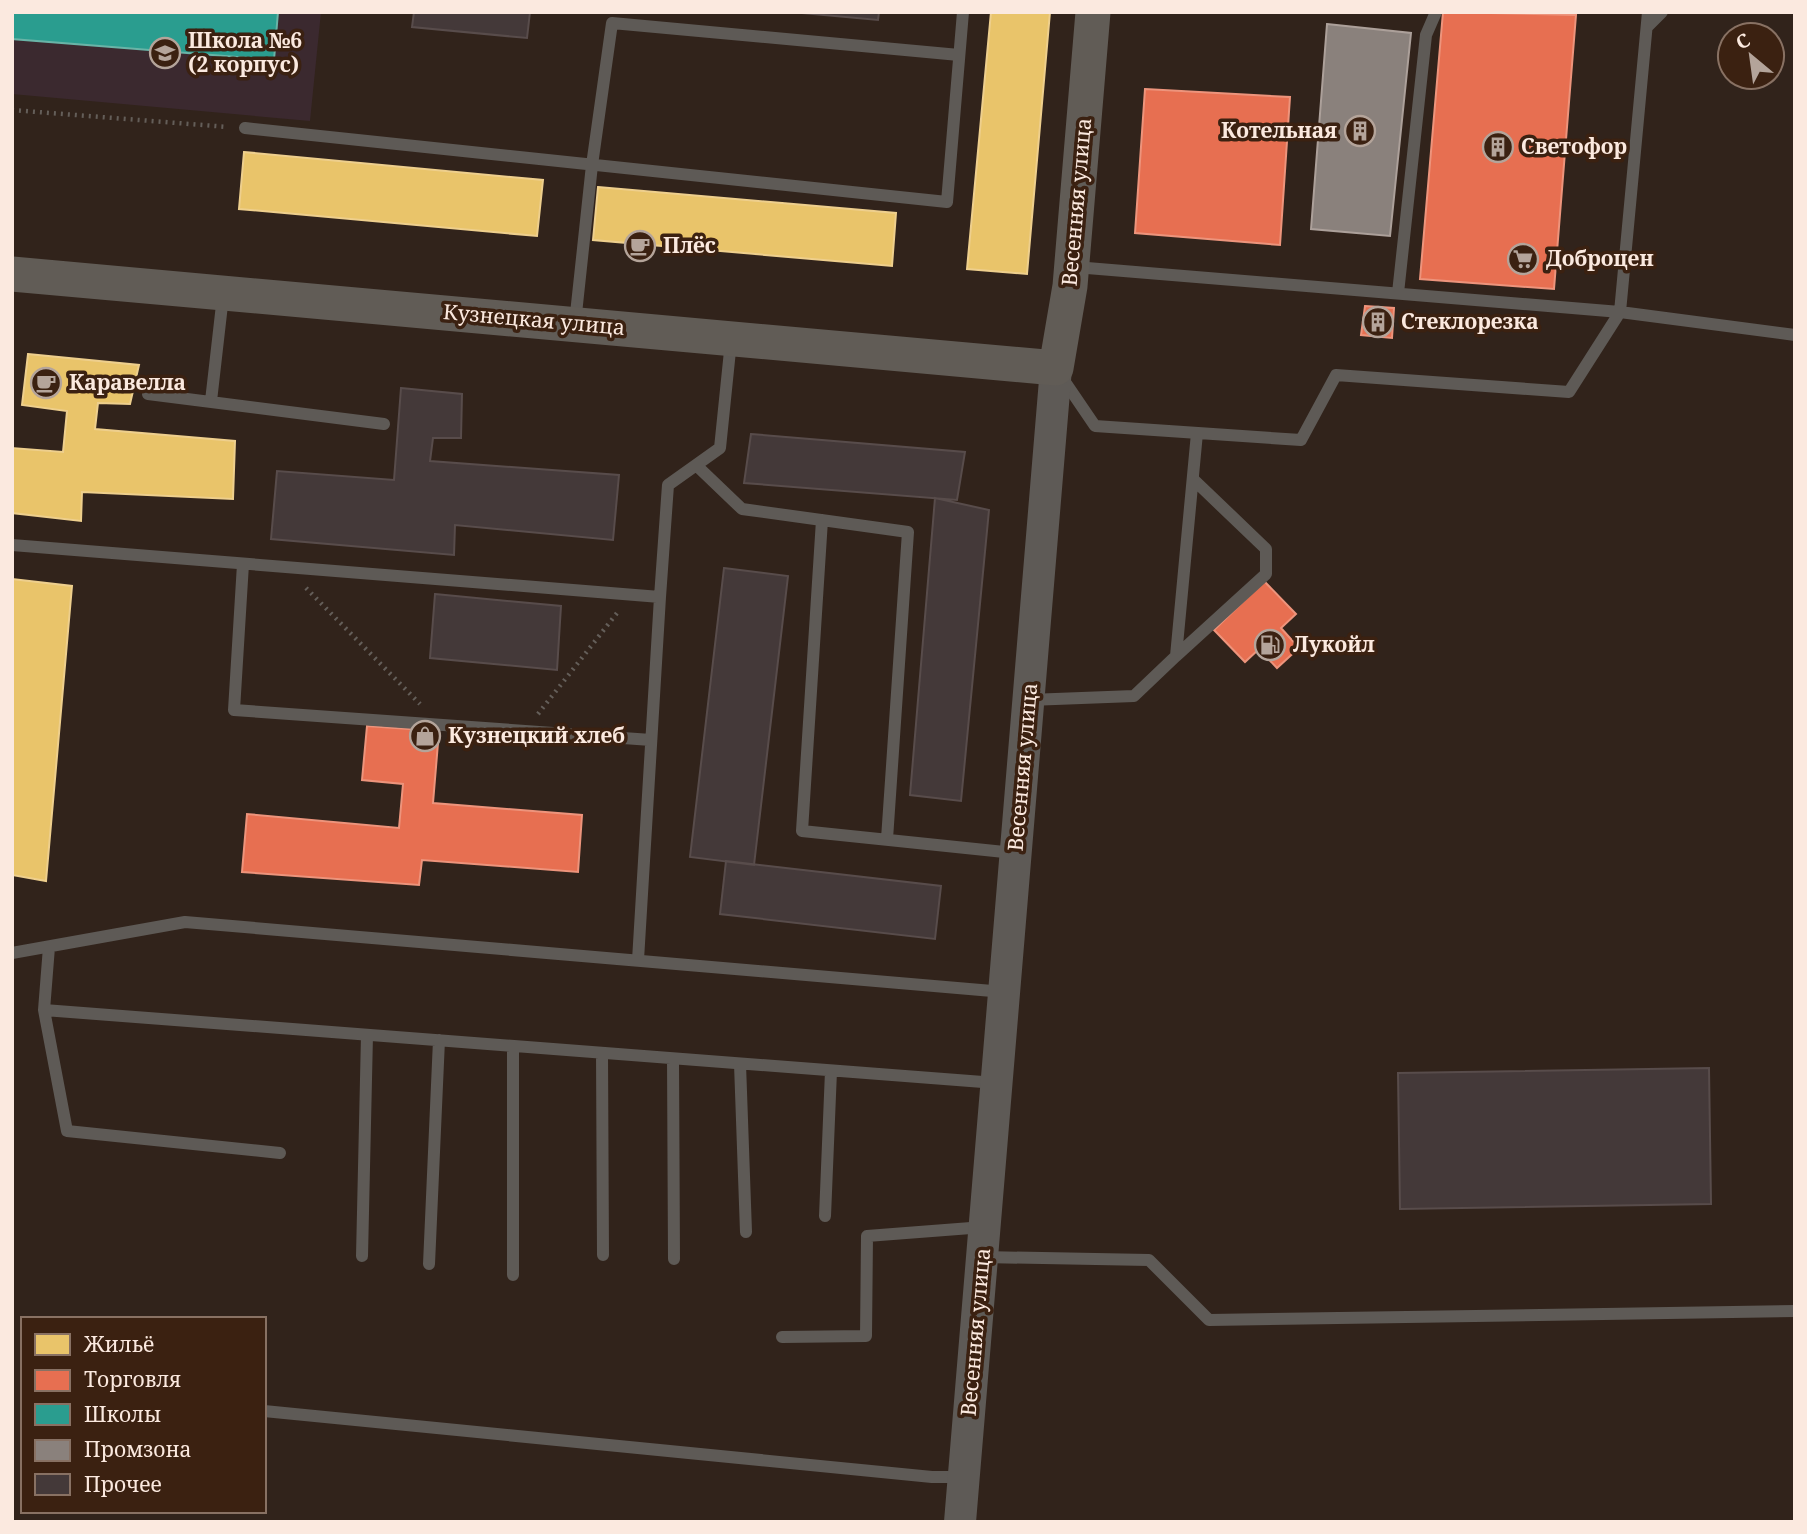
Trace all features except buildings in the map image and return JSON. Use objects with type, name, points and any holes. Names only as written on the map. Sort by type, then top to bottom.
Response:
[{"type":"main road","name":"Весенняя улица","points":[[1056,368],[1072,266],[1093,12]]},
{"type":"main road","name":"Кузнецкая улица","points":[[12,274],[1056,368]]},
{"type":"street","name":"Весенняя улица","points":[[960,1522],[1056,368]]},
{"type":"lane","points":[[245,128],[947,202],[963,12]]},
{"type":"lane","points":[[1398,293],[1426,35],[1436,12]]},
{"type":"lane","points":[[1056,368],[1095,426],[1301,440],[1336,375],[1569,392],[1619,312],[1648,12]]},
{"type":"lane","points":[[1647,27],[1662,12]]},
{"type":"lane","points":[[575,323],[612,23],[959,55]]},
{"type":"lane","points":[[1072,266],[1619,312],[1795,335]]},
{"type":"lane","points":[[211,401],[223,292]]},
{"type":"lane","points":[[638,960],[667,485],[720,448],[732,337]]},
{"type":"lane","points":[[148,394],[384,424]]},
{"type":"lane","points":[[1176,656],[1197,433]]},
{"type":"lane","points":[[696,466],[743,509],[908,532],[887,839]]},
{"type":"lane","points":[[1028,700],[1134,696],[1266,574],[1266,549],[1194,480]]},
{"type":"lane","points":[[822,520],[802,831],[1016,854]]},
{"type":"lane","points":[[12,545],[660,597]]},
{"type":"lane","points":[[243,564],[233,710],[651,740]]},
{"type":"lane","points":[[12,953],[185,922],[1004,992]]},
{"type":"lane","points":[[49,947],[44,1010],[67,1131],[279,1153]]},
{"type":"lane","points":[[44,1010],[996,1083]]},
{"type":"lane","points":[[362,1256],[367,1035]]},
{"type":"lane","points":[[429,1264],[439,1040]]},
{"type":"lane","points":[[513,1046],[513,1275]]},
{"type":"lane","points":[[602,1053],[603,1255]]},
{"type":"lane","points":[[673,1059],[674,1259]]},
{"type":"lane","points":[[740,1064],[746,1232]]},
{"type":"lane","points":[[825,1216],[831,1071]]},
{"type":"lane","points":[[782,1337],[866,1336],[867,1236],[983,1242],[1149,1260],[1209,1321],[1795,1311]]},
{"type":"lane","points":[[266,1411],[932,1477],[964,1477]]},
{"type":"path","points":[[12,110],[245,128]]},
{"type":"path","points":[[286,567],[440,725]]},
{"type":"path","points":[[525,731],[630,595]]},
{"type":"shaded area","name":"Школа №6 (2 корпус)","points":[[12,12],[321,12],[310,121],[12,94]]},
{"type":"place","name":"Школа №6 (2 корпус)","points":[[165,53]]},
{"type":"place","name":"Котельная","points":[[1360,131]]},
{"type":"place","name":"Светофор","points":[[1498,147]]},
{"type":"place","name":"Плёс","points":[[640,246]]},
{"type":"place","name":"Доброцен","points":[[1523,259]]},
{"type":"place","name":"Стеклорезка","points":[[1378,322]]},
{"type":"place","name":"Каравелла","points":[[46,383]]},
{"type":"place","name":"Лукойл","points":[[1270,645]]},
{"type":"place","name":"Кузнецкий хлеб","points":[[425,736]]}]
